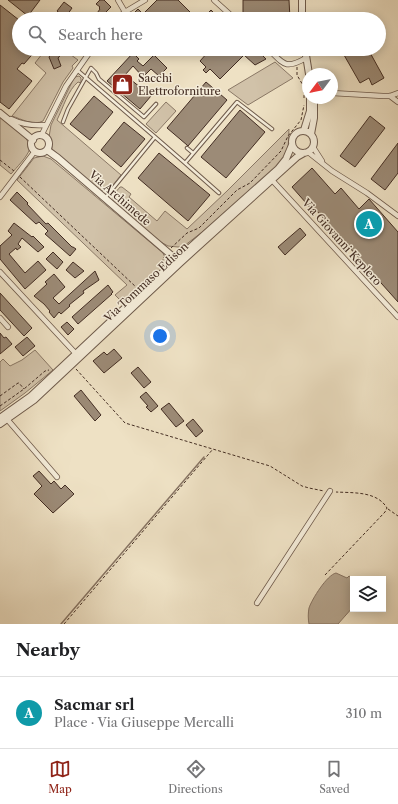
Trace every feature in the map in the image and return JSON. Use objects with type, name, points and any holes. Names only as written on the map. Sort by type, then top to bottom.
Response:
[{"type":"street","points":[[118,0],[125,12],[145,0]]},
{"type":"street","points":[[214,0],[227,12]]},
{"type":"street","points":[[302,0],[302,12]]},
{"type":"street","points":[[41,136],[66,86],[87,56]]},
{"type":"street","points":[[276,56],[287,65],[307,61]]},
{"type":"street","points":[[306,56],[309,68]]},
{"type":"street","points":[[338,93],[390,96],[398,93]]},
{"type":"street","points":[[390,96],[398,102]]},
{"type":"street","points":[[304,130],[311,104]]},
{"type":"street","points":[[311,134],[314,118],[313,104]]},
{"type":"street","points":[[2,115],[25,125],[46,125]]},
{"type":"street","points":[[2,115],[33,140]]},
{"type":"street","points":[[324,164],[313,147],[314,140],[311,134],[304,130],[294,134],[291,141],[292,145],[298,152],[306,153],[324,164],[398,216]]},
{"type":"street","points":[[36,136],[41,136],[48,140],[49,145],[47,150],[42,153],[35,151],[31,144],[36,136]]},
{"type":"street","name":"Via Tommaso Edison","points":[[0,424],[3,418],[78,356],[278,169],[286,159],[292,145]]},
{"type":"street","points":[[306,153],[313,147]]},
{"type":"street","name":"Via Archimede","points":[[47,150],[178,261]]},
{"type":"street","points":[[0,197],[35,151]]},
{"type":"street","name":"Via Tommaso Edison","points":[[178,261],[297,157],[306,153]]},
{"type":"street","name":"Via Giovanni Keplero","points":[[272,180],[398,317]]},
{"type":"street","points":[[0,272],[78,356]]},
{"type":"street","points":[[0,318],[8,328]]},
{"type":"street","name":"Via Tommaso Edison","points":[[3,418],[34,400],[72,365],[78,356]]},
{"type":"street","points":[[3,418],[57,477]]},
{"type":"street","points":[[257,603],[330,491]]},
{"type":"lane","points":[[63,122],[68,109],[91,68],[96,72],[99,79],[144,117],[156,104]]},
{"type":"lane","points":[[77,70],[219,193]]},
{"type":"lane","points":[[185,163],[237,102],[272,129]]},
{"type":"lane","points":[[105,198],[155,137]]},
{"type":"lane","points":[[187,148],[193,153]]},
{"type":"path","points":[[297,63],[297,75],[302,84]]},
{"type":"path","points":[[160,267],[164,256],[187,233],[199,228],[236,190],[250,183],[281,151],[288,136],[301,120],[304,104]]},
{"type":"path","points":[[0,160],[18,174],[137,288],[139,287]]},
{"type":"path","points":[[72,365],[126,423],[270,466],[297,483],[310,488],[359,493],[371,496],[378,499],[398,516]]},
{"type":"path","points":[[0,406],[46,371],[51,370]]},
{"type":"path","points":[[0,396],[18,383],[24,389]]},
{"type":"path","points":[[64,624],[213,449]]},
{"type":"path","points":[[326,575],[385,512],[387,508]]},
{"type":"shaded area","points":[[40,56],[73,56],[78,60],[72,66],[73,68],[63,82],[43,121],[36,123],[12,116],[46,73],[35,63]]},
{"type":"shaded area","points":[[275,62],[293,78],[248,105],[228,90]]},
{"type":"shaded area","points":[[79,76],[81,78],[81,83],[78,82],[74,85],[57,120],[121,175],[112,186],[103,191],[99,190],[52,149],[49,137],[51,125],[73,80],[75,77]]},
{"type":"shaded area","points":[[166,102],[176,111],[156,133],[146,124]]},
{"type":"shaded area","points":[[0,115],[24,136],[30,146],[25,157],[11,174],[0,165]]},
{"type":"shaded area","points":[[289,129],[288,151],[277,167],[210,226],[184,246],[168,246],[159,241],[114,203],[114,194],[120,187],[122,187],[131,194],[129,197],[157,221],[165,211],[187,229]]},
{"type":"shaded area","points":[[43,156],[51,159],[163,253],[167,262],[164,268],[125,305],[115,295],[127,285],[17,180],[34,158]]},
{"type":"shaded area","points":[[35,350],[53,370],[0,411],[0,362],[3,359],[10,366],[22,360]]},
{"type":"shaded area","points":[[336,573],[347,578],[350,577],[350,610],[338,624],[309,624],[309,610],[313,599],[320,588],[332,575]]},
{"type":"building","points":[[8,0],[40,0],[31,12],[23,12]]},
{"type":"building","points":[[100,0],[104,0],[111,7],[106,12],[98,12],[100,7],[96,4]]},
{"type":"building","points":[[157,0],[178,0],[190,12],[145,12]]},
{"type":"building","points":[[243,0],[289,0],[290,12],[243,12]]},
{"type":"building","points":[[64,2],[72,8],[69,12],[57,11]]},
{"type":"building","points":[[0,5],[12,14],[12,56],[31,56],[17,69],[32,81],[9,109],[0,102]]},
{"type":"building","points":[[60,56],[58,58],[61,66],[54,69],[49,57]]},
{"type":"building","name":"Sacchi Elettroforniture","points":[[130,56],[136,56],[139,59],[137,61],[143,66],[153,56],[155,56],[167,68],[159,76],[151,69],[143,77],[133,66],[125,75],[151,96],[140,109],[107,81]]},
{"type":"building","points":[[204,56],[243,56],[220,79],[210,69],[206,73],[203,70],[206,67],[200,61]]},
{"type":"building","points":[[245,56],[263,56],[266,59],[255,65]]},
{"type":"building","points":[[345,56],[372,56],[384,78],[372,85],[369,78],[360,83]]},
{"type":"building","points":[[206,82],[227,100],[188,146],[167,128]]},
{"type":"building","points":[[94,96],[113,112],[90,140],[70,124]]},
{"type":"building","points":[[240,110],[265,132],[226,178],[201,157]]},
{"type":"building","points":[[370,116],[385,128],[355,167],[340,156]]},
{"type":"building","points":[[124,122],[145,139],[121,167],[101,150]]},
{"type":"building","points":[[398,143],[398,173],[385,190],[371,179]]},
{"type":"building","points":[[159,153],[210,195],[188,221],[138,178]]},
{"type":"building","points":[[312,168],[335,194],[341,188],[359,209],[369,199],[398,232],[398,302],[316,210],[314,212],[292,187]]},
{"type":"building","points":[[17,192],[46,224],[48,223],[72,247],[76,249],[70,256],[45,234],[48,231],[39,222],[36,224],[10,200]]},
{"type":"building","points":[[14,223],[32,237],[33,236],[44,247],[38,252],[22,238],[18,244],[21,247],[17,250],[16,248],[9,254],[25,273],[38,261],[46,270],[25,289],[0,259],[0,246],[12,235],[8,231]]},
{"type":"building","points":[[300,228],[306,235],[285,255],[278,247]]},
{"type":"building","points":[[53,252],[63,262],[57,269],[46,259]]},
{"type":"building","points":[[73,262],[84,271],[75,278],[66,270]]},
{"type":"building","points":[[95,271],[99,280],[83,291],[84,293],[69,305],[70,306],[61,314],[59,312],[54,318],[44,304],[34,296],[47,284],[45,282],[54,274],[65,287],[53,298],[59,304]]},
{"type":"building","points":[[108,285],[113,292],[112,294],[78,324],[72,317]]},
{"type":"building","points":[[0,293],[32,328],[24,336],[0,310]]},
{"type":"building","points":[[67,322],[74,329],[68,335],[61,327]]},
{"type":"building","points":[[0,333],[12,344],[0,354]]},
{"type":"building","points":[[27,337],[35,346],[23,356],[15,347]]},
{"type":"building","points":[[114,349],[122,358],[104,373],[93,361],[104,352],[107,355]]},
{"type":"building","points":[[138,367],[151,382],[144,388],[131,373]]},
{"type":"building","points":[[81,390],[101,415],[95,421],[74,396]]},
{"type":"building","points":[[146,392],[158,406],[151,412],[140,397]]},
{"type":"building","points":[[169,403],[184,421],[176,427],[161,409]]},
{"type":"building","points":[[193,419],[203,431],[196,437],[186,425]]},
{"type":"building","points":[[39,471],[51,484],[54,481],[61,489],[65,485],[74,494],[53,513],[34,494],[42,486],[33,476]]},
{"type":"waterway","points":[[61,624],[204,457]]},
{"type":"place","name":"Sacchi Elettroforniture","points":[[123,84]]},
{"type":"place","name":"Sacmar srl","points":[[369,224]]}]
